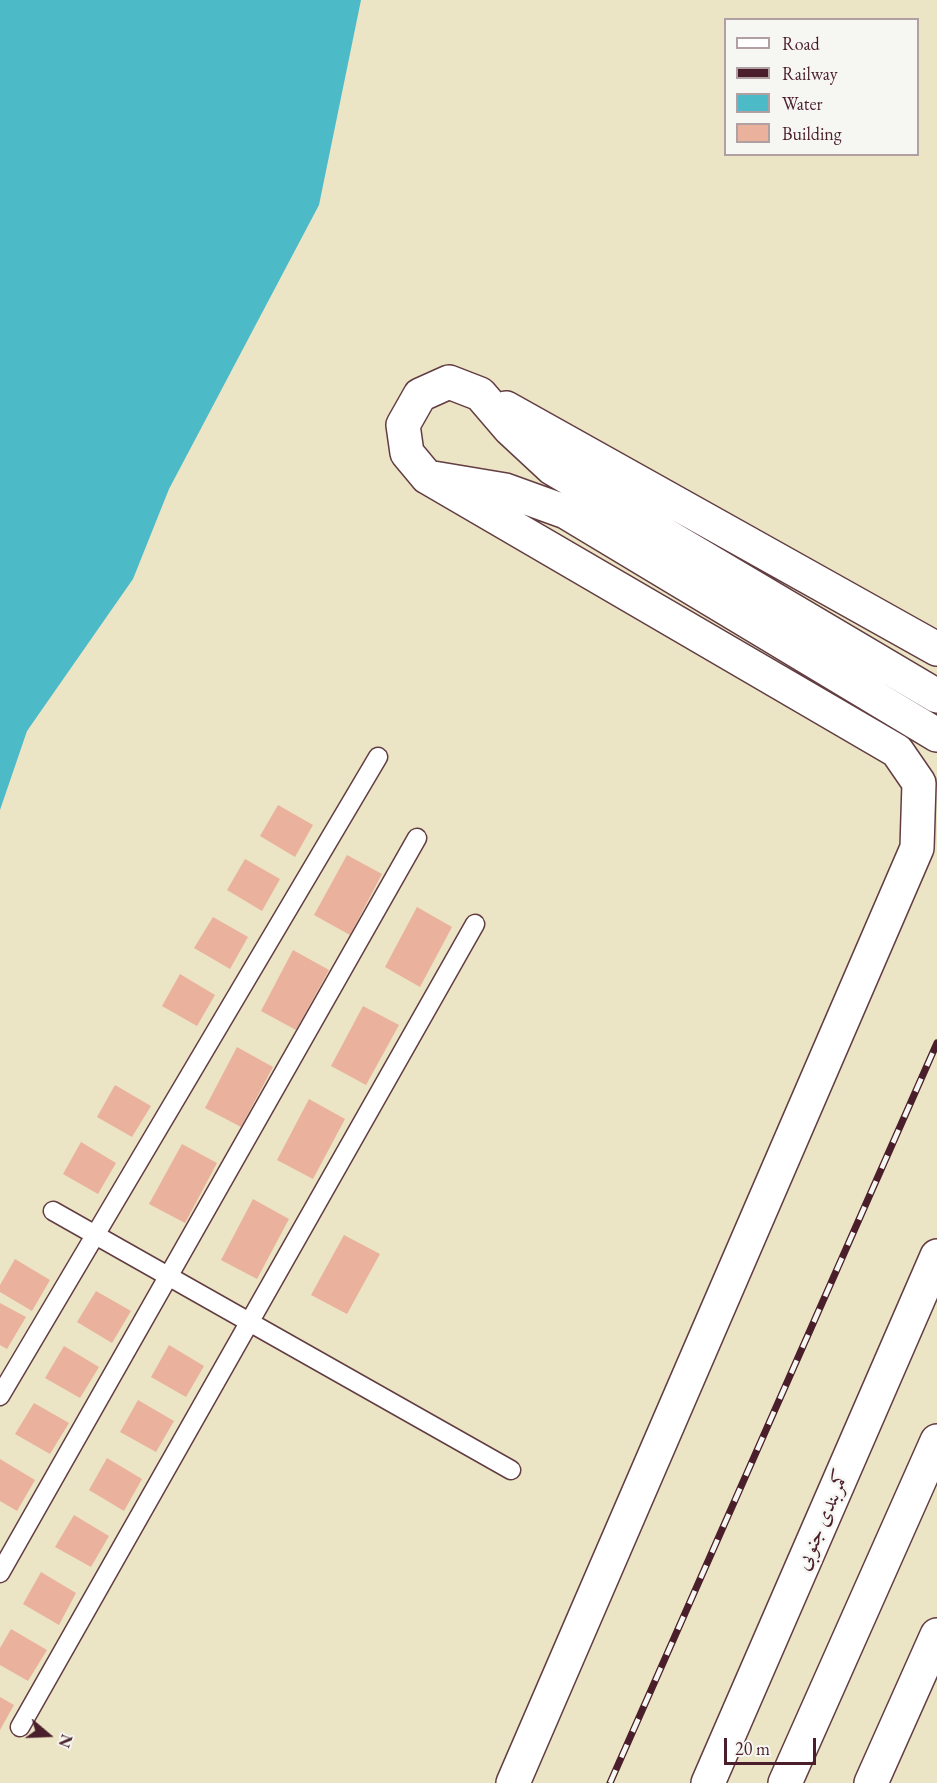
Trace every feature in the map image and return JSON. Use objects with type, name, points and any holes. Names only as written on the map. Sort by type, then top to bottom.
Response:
[{"type":"main road","points":[[513,1783],[927,840],[919,783],[897,751],[427,477],[407,453],[403,425],[420,395],[449,382],[480,394],[937,648]]},
{"type":"main road","points":[[480,394],[510,429],[552,468],[937,696]]},
{"type":"main road","points":[[427,477],[505,490],[566,512],[937,735]]},
{"type":"main road","name":"کمربندی جنوبی","points":[[708,1783],[937,1256]]},
{"type":"main road","points":[[785,1783],[937,1441]]},
{"type":"main road","points":[[871,1783],[937,1635]]},
{"type":"lane","points":[[0,1396],[378,757]]},
{"type":"lane","points":[[0,1573],[417,838]]},
{"type":"lane","points":[[20,1727],[475,924]]},
{"type":"lane","points":[[53,1211],[511,1470]]},
{"type":"water","points":[[0,0],[361,0],[319,205],[169,489],[133,579],[27,731],[0,810]]},
{"type":"building","points":[[278,805],[313,825],[295,857],[260,836]]},
{"type":"building","points":[[347,855],[382,874],[350,935],[314,915]]},
{"type":"building","points":[[245,859],[280,879],[262,911],[227,890]]},
{"type":"building","points":[[417,907],[452,927],[420,987],[385,967]]},
{"type":"building","points":[[213,917],[248,937],[230,969],[194,948]]},
{"type":"building","points":[[293,950],[329,970],[296,1030],[261,1011]]},
{"type":"building","points":[[180,974],[215,995],[197,1026],[162,1006]]},
{"type":"building","points":[[363,1006],[399,1025],[366,1085],[331,1066]]},
{"type":"building","points":[[237,1047],[273,1067],[241,1127],[205,1108]]},
{"type":"building","points":[[115,1085],[151,1106],[132,1137],[97,1117]]},
{"type":"building","points":[[309,1099],[345,1119],[313,1179],[277,1160]]},
{"type":"building","points":[[81,1142],[116,1163],[98,1194],[63,1174]]},
{"type":"building","points":[[182,1144],[217,1163],[185,1223],[149,1204]]},
{"type":"building","points":[[253,1199],[289,1219],[257,1279],[221,1260]]},
{"type":"building","points":[[344,1235],[380,1254],[347,1314],[311,1295]]},
{"type":"building","points":[[15,1259],[50,1280],[32,1311],[0,1292],[0,1285]]},
{"type":"building","points":[[96,1291],[131,1311],[112,1343],[77,1322]]},
{"type":"building","points":[[0,1303],[26,1317],[7,1349],[0,1345]]},
{"type":"building","points":[[169,1345],[204,1366],[186,1397],[151,1377]]},
{"type":"building","points":[[64,1346],[99,1367],[80,1398],[45,1378]]},
{"type":"building","points":[[138,1400],[174,1421],[156,1452],[120,1432]]},
{"type":"building","points":[[34,1403],[69,1423],[50,1454],[15,1434]]},
{"type":"building","points":[[107,1458],[142,1479],[124,1511],[89,1490]]},
{"type":"building","points":[[0,1459],[35,1480],[17,1511],[0,1501]]},
{"type":"building","points":[[74,1515],[109,1536],[91,1567],[55,1547]]},
{"type":"building","points":[[41,1572],[76,1593],[59,1625],[23,1604]]},
{"type":"building","points":[[11,1629],[47,1650],[28,1681],[0,1665],[0,1648]]},
{"type":"building","points":[[0,1697],[14,1705],[0,1730]]},
{"type":"railway","points":[[610,1783],[937,1043]]}]
